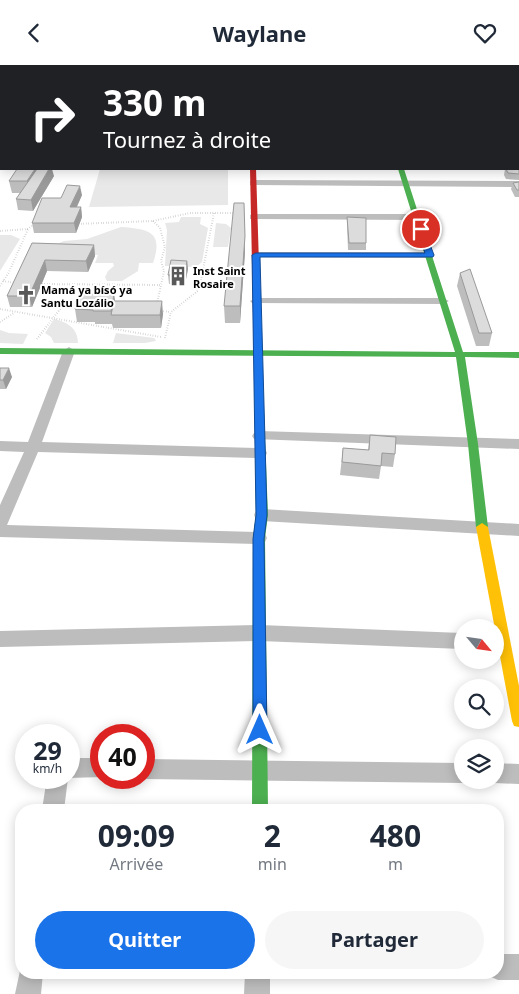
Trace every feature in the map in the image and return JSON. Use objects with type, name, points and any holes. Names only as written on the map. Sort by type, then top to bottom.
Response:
[{"type":"street","points":[[253,170],[262,515],[258,539],[260,804]]},
{"type":"street","points":[[401,170],[430,255],[460,355],[473,444],[482,529],[506,643],[519,721]]},
{"type":"street","points":[[253,183],[519,184]]},
{"type":"street","points":[[254,215],[416,217]]},
{"type":"street","points":[[256,255],[430,255]]},
{"type":"street","points":[[256,301],[443,301]]},
{"type":"street","points":[[0,351],[519,355]]},
{"type":"street","points":[[0,523],[33,447],[69,351]]},
{"type":"street","points":[[259,436],[519,444]]},
{"type":"street","points":[[0,446],[260,453]]},
{"type":"street","points":[[262,515],[519,530]]},
{"type":"street","points":[[0,531],[258,539]]},
{"type":"street","points":[[0,639],[260,633],[454,641]]},
{"type":"street","points":[[155,769],[454,773]]},
{"type":"street","points":[[504,773],[519,774]]},
{"type":"street","points":[[54,804],[56,789]]},
{"type":"street","points":[[504,967],[519,967]]},
{"type":"street","points":[[28,994],[30,979]]},
{"type":"street","points":[[257,994],[258,979]]},
{"type":"path","points":[[72,225],[90,222],[153,221],[190,213],[254,215]]},
{"type":"path","points":[[163,345],[171,312],[199,290],[214,213]]},
{"type":"path","points":[[153,221],[160,228],[165,247],[161,261],[164,271],[156,310],[171,312]]},
{"type":"path","points":[[0,231],[28,229],[34,225]]},
{"type":"path","points":[[0,286],[9,272],[28,229]]},
{"type":"path","points":[[2,281],[20,283]]},
{"type":"path","points":[[42,284],[160,285]]},
{"type":"path","points":[[36,340],[64,304]]},
{"type":"path","points":[[0,309],[53,318],[75,324],[165,338]]},
{"type":"path","points":[[0,322],[15,312]]},
{"type":"shaded area","points":[[100,170],[228,170],[228,205],[89,207]]},
{"type":"shaded area","points":[[181,217],[201,217],[200,224],[208,228],[202,262],[196,267],[165,266],[167,230],[165,223],[179,222]]},
{"type":"shaded area","points":[[216,223],[226,224],[231,228],[228,247],[213,247]]},
{"type":"shaded area","points":[[121,227],[146,231],[155,238],[156,244],[153,263],[139,263],[138,271],[122,281],[107,281],[105,277],[114,266],[113,263],[95,263],[98,255],[62,254],[52,246],[64,241],[87,239]]},
{"type":"shaded area","points":[[0,235],[11,235],[20,239],[0,271]]},
{"type":"shaded area","points":[[54,319],[63,322],[74,330],[78,343],[54,343],[51,337],[45,333]]},
{"type":"shaded area","points":[[0,330],[9,333],[28,334],[23,344],[0,343]]},
{"type":"shaded area","points":[[116,333],[154,338],[156,341],[113,343]]},
{"type":"building","points":[[16,170],[34,170],[27,181],[9,181]]},
{"type":"building","points":[[36,170],[48,170],[31,200],[16,199]]},
{"type":"building","points":[[506,170],[519,170],[519,174],[508,173]]},
{"type":"building","points":[[519,182],[519,190],[517,190],[513,183]]},
{"type":"building","points":[[67,185],[80,186],[70,207],[81,207],[74,223],[32,223],[42,198],[61,198]]},
{"type":"building","points":[[234,203],[244,203],[245,236],[240,306],[224,306]]},
{"type":"building","points":[[347,217],[366,218],[366,243],[349,243]]},
{"type":"building","points":[[32,243],[94,245],[86,261],[45,260],[29,296],[7,296]]},
{"type":"building","points":[[171,260],[187,261],[184,275],[168,275]]},
{"type":"building","points":[[470,269],[492,333],[479,333],[460,273]]},
{"type":"building","points":[[80,294],[114,294],[111,311],[75,309]]},
{"type":"building","points":[[114,301],[162,301],[160,315],[111,315]]},
{"type":"building","points":[[0,368],[9,368],[3,380],[0,380]]},
{"type":"building","points":[[370,435],[396,437],[395,454],[382,453],[381,466],[342,462],[343,448],[369,450]]},
{"type":"traffic: fast","points":[[401,170],[460,355],[473,444],[482,527]]},
{"type":"traffic: fast","points":[[0,351],[519,355]]},
{"type":"traffic: fast","points":[[258,361],[262,515],[259,538],[260,804]]},
{"type":"traffic: slow","points":[[482,527],[519,721]]},
{"type":"traffic: jam","points":[[253,170],[258,361]]},
{"type":"place","name":"Inst Saint Rosaire","points":[[178,276]]},
{"type":"place","name":"Mamá ya bísó ya Santu Lozálio","points":[[26,295]]},
{"type":"route","points":[[260,730],[258,539],[262,515],[256,255],[430,255],[421,229]]}]
